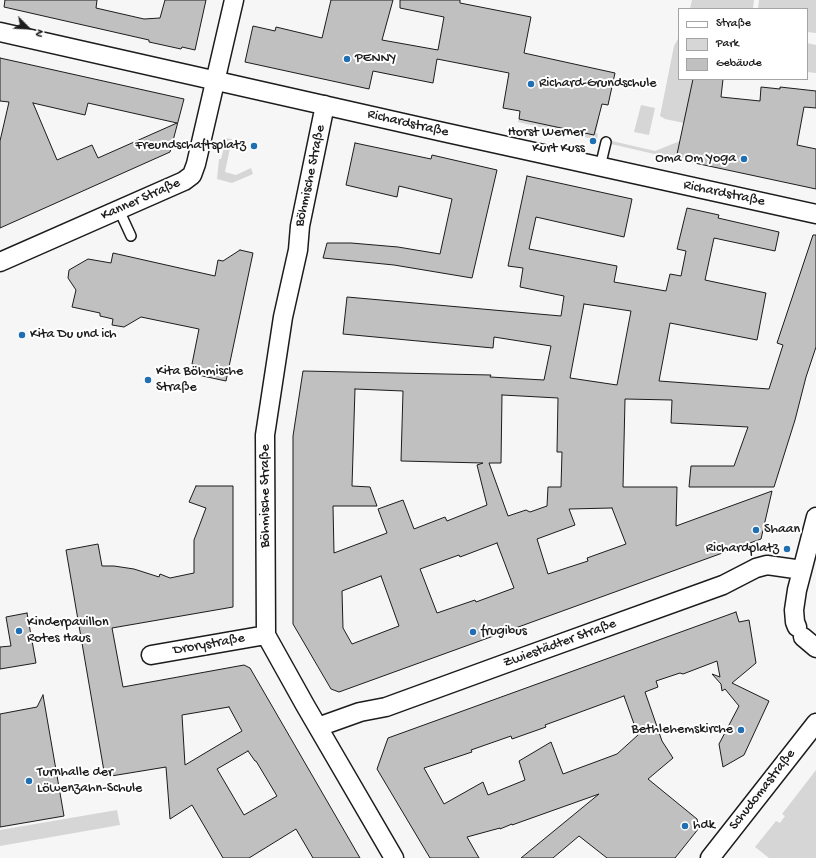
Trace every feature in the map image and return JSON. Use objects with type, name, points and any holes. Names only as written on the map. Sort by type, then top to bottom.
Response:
[{"type":"street","points":[[215,80],[234,0]]},
{"type":"street","name":"Richardstraße","points":[[0,32],[816,214]]},
{"type":"street","name":"Kanner Straße","points":[[0,262],[184,181],[192,175],[196,164],[215,80]]},
{"type":"street","name":"Böhmische Straße","points":[[325,105],[300,226],[298,250],[283,317],[265,435],[266,635],[394,858]]},
{"type":"street","points":[[805,637],[795,622],[794,610],[802,570],[816,517]]},
{"type":"street","name":"Zwiestädter Straße","points":[[318,726],[360,712],[386,707],[723,585],[756,568],[767,565],[802,570]]},
{"type":"street","name":"Drorystraße","points":[[151,655],[266,635]]},
{"type":"street","name":"Schudomastraße","points":[[710,858],[816,723]]},
{"type":"lane","points":[[600,167],[606,142]]},
{"type":"lane","points":[[119,210],[131,236]]},
{"type":"green space","points":[[692,0],[754,0],[753,8],[690,8]]},
{"type":"green space","points":[[759,0],[816,0],[816,33],[808,32],[808,8],[758,8]]},
{"type":"green space","points":[[678,39],[678,80],[693,80],[684,123],[665,119],[660,116],[674,46]]},
{"type":"green space","points":[[808,43],[816,45],[816,73],[808,72]]},
{"type":"green space","points":[[641,105],[655,108],[649,135],[634,132]]},
{"type":"green space","points":[[599,117],[596,133],[598,134],[597,140],[518,122],[519,119],[594,135]]},
{"type":"green space","points":[[226,138],[232,139],[225,172],[236,175],[251,168],[253,174],[232,183],[217,179],[219,159],[221,159],[224,148],[222,147],[223,141],[225,141]]},
{"type":"green space","points":[[612,141],[655,151],[680,141],[676,159],[611,144]]},
{"type":"green space","points":[[816,770],[816,858],[769,858],[755,847],[776,821],[780,823],[785,816],[782,814]]},
{"type":"green space","points":[[117,810],[120,825],[0,846],[0,830]]},
{"type":"building","points":[[5,0],[97,0],[96,8],[144,19],[160,18],[165,0],[206,0],[195,50],[182,47],[181,49],[149,42],[149,40],[4,7]]},
{"type":"building","points":[[331,0],[393,0],[382,40],[438,50],[444,17],[400,8],[400,0],[460,0],[460,3],[531,17],[524,53],[615,73],[608,105],[602,104],[594,135],[519,119],[520,111],[503,108],[509,73],[437,59],[433,83],[373,71],[369,89],[245,62],[253,26],[275,31],[276,27],[322,38]]},
{"type":"building","points":[[0,58],[184,99],[170,152],[0,228],[0,141],[9,102],[0,101]],"holes":[[[33,103],[85,115],[88,103],[177,123],[98,158],[92,145],[57,160]]]},
{"type":"building","points":[[693,80],[723,80],[721,97],[760,101],[761,87],[780,89],[780,87],[816,91],[816,108],[804,107],[797,145],[816,149],[816,189],[676,159]]},
{"type":"building","points":[[355,143],[431,159],[432,155],[497,170],[472,278],[394,265],[323,258],[327,243],[351,243],[398,247],[440,254],[452,199],[399,186],[397,197],[346,185]]},
{"type":"building","points":[[527,176],[632,199],[624,237],[536,217],[529,249],[617,266],[614,282],[666,291],[670,274],[681,276],[686,251],[677,249],[687,208],[719,215],[718,218],[779,232],[775,251],[714,238],[705,280],[766,293],[757,340],[670,323],[659,381],[769,389],[783,345],[777,343],[813,235],[816,235],[816,347],[774,487],[689,487],[691,466],[734,466],[748,427],[671,423],[672,400],[625,399],[623,487],[677,487],[676,526],[772,491],[761,539],[339,692],[331,689],[293,624],[293,436],[303,371],[491,375],[490,377],[544,380],[551,346],[494,337],[493,348],[343,334],[347,297],[561,316],[564,296],[520,287],[523,268],[508,266]],"holes":[[[584,304],[631,311],[617,385],[570,378]],[[355,389],[403,391],[401,461],[483,463],[477,465],[487,505],[447,521],[445,517],[414,529],[403,500],[378,509],[387,533],[334,553],[333,506],[377,506],[370,487],[352,486]],[[502,395],[558,398],[557,452],[562,452],[561,487],[548,487],[547,506],[530,512],[526,510],[508,516],[489,463],[501,463]],[[612,508],[626,544],[587,558],[588,561],[548,574],[537,539],[575,525],[569,509]],[[497,543],[514,588],[476,602],[475,600],[437,613],[420,569],[459,555],[460,557]],[[381,576],[399,626],[352,644],[343,628],[342,591]]]},
{"type":"building","points":[[240,250],[253,253],[226,381],[198,375],[200,366],[192,364],[199,329],[141,317],[124,327],[112,325],[113,319],[100,316],[100,313],[72,307],[76,290],[68,278],[69,270],[88,259],[111,263],[113,253],[215,276],[218,260],[223,261]]},
{"type":"building","points":[[196,486],[233,486],[233,607],[112,628],[123,687],[244,665],[250,668],[360,858],[313,858],[296,829],[249,858],[223,858],[192,805],[170,819],[166,767],[105,777],[66,550],[98,544],[102,566],[134,569],[159,577],[160,574],[170,578],[194,573],[194,540],[206,508],[189,502]],"holes":[[[229,707],[242,731],[185,765],[182,715]],[[248,751],[256,761],[277,796],[244,815],[217,769]]]},
{"type":"building","points":[[736,612],[739,622],[749,620],[756,663],[732,683],[769,701],[744,755],[723,767],[719,744],[739,706],[725,689],[722,691],[721,684],[712,674],[720,677],[717,661],[683,674],[680,673],[656,681],[658,687],[645,692],[662,741],[673,758],[648,779],[697,819],[699,828],[675,858],[607,858],[579,836],[553,858],[521,858],[599,794],[500,829],[467,837],[479,858],[430,858],[377,769],[388,738]],"holes":[[[624,696],[638,735],[617,754],[563,774],[551,742],[519,761],[525,780],[488,795],[483,782],[444,804],[424,768],[472,752],[471,750],[511,736],[512,739],[546,727],[545,725]]]},
{"type":"building","name":"Kinderpavillon Rotes Haus","points":[[27,613],[36,663],[0,669],[0,647],[11,646],[6,617]]},
{"type":"building","name":"Turnhalle der Löwenzahn-Schule","points":[[43,695],[64,816],[0,827],[0,714],[37,707]]},
{"type":"place","name":"PENNY","points":[[347,59]]},
{"type":"place","name":"Richard-Grundschule","points":[[531,84]]},
{"type":"place","name":"Horst Werner Kurt Kuss","points":[[593,141]]},
{"type":"place","name":"Freundschaftsplatz","points":[[254,146]]},
{"type":"place","name":"Oma Om Yoga","points":[[744,159]]},
{"type":"place","name":"Kita Du und ich","points":[[22,335]]},
{"type":"place","name":"Kita Böhmische Straße","points":[[148,380]]},
{"type":"place","name":"Shaan","points":[[756,530]]},
{"type":"place","name":"Richardplatz","points":[[787,549]]},
{"type":"place","name":"Kinderpavillon Rotes Haus","points":[[19,631]]},
{"type":"place","name":"frugibus","points":[[473,632]]},
{"type":"place","name":"Bethlehemskirche","points":[[741,730]]},
{"type":"place","name":"Turnhalle der Löwenzahn-Schule","points":[[29,781]]},
{"type":"place","name":"hdk","points":[[685,826]]}]
